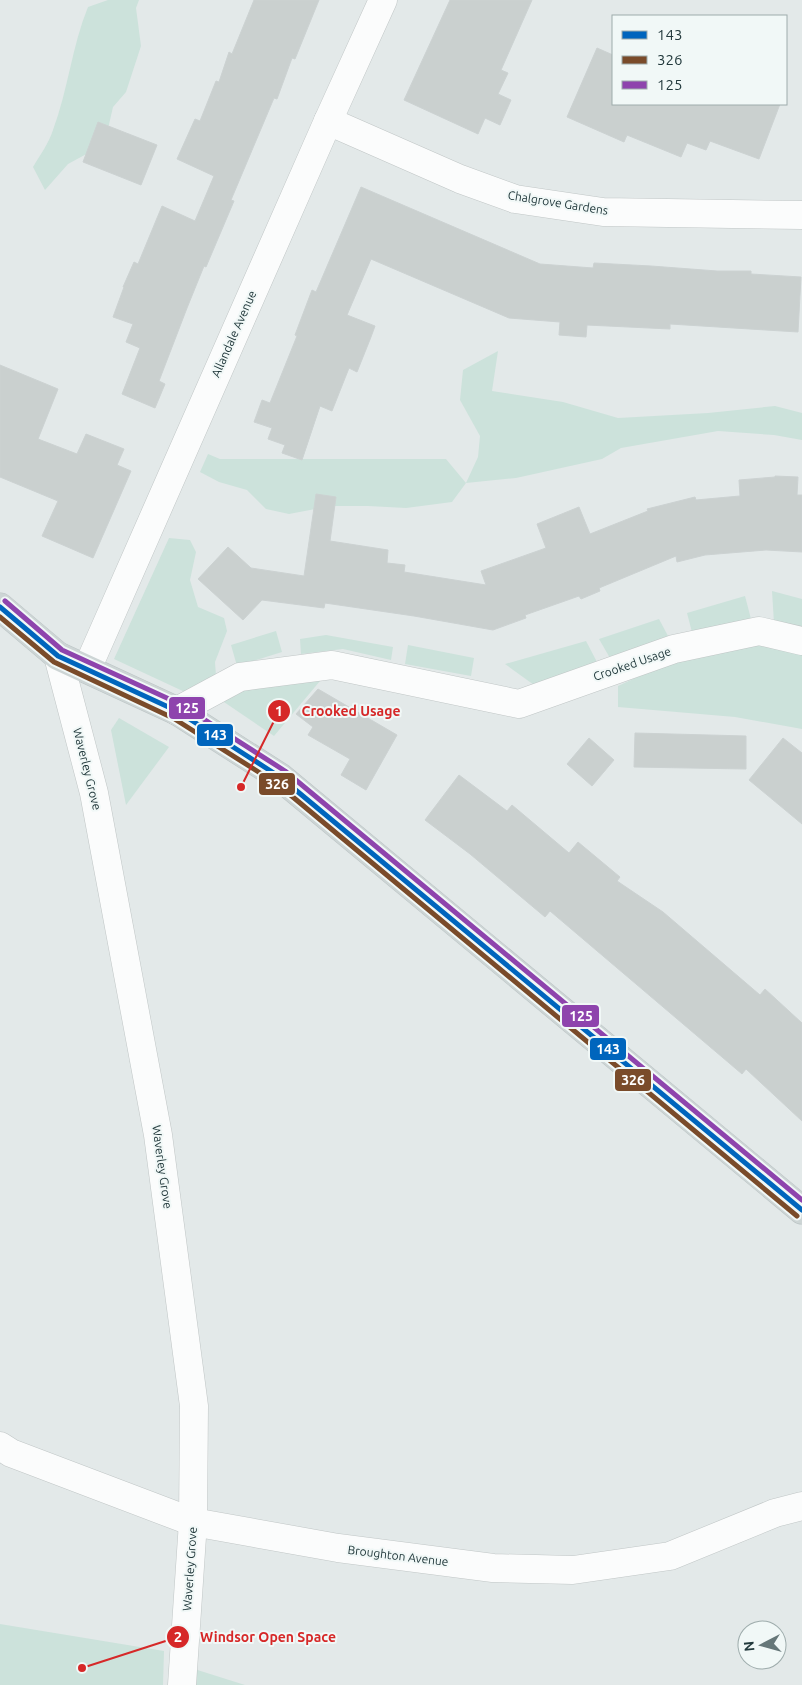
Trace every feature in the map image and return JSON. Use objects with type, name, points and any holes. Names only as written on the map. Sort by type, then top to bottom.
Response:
[{"type":"main road","points":[[0,607],[58,656],[177,711],[280,777],[802,1210]]},
{"type":"street","name":"Allandale Avenue","points":[[87,669],[383,0]]},
{"type":"street","name":"Chalgrove Gardens","points":[[328,121],[460,179],[515,199],[603,212],[801,212]]},
{"type":"street","name":"Crooked Usage","points":[[177,711],[240,677],[332,665],[519,704],[674,649],[759,631],[802,641]]},
{"type":"street","name":"Waverley Grove","points":[[58,656],[94,793],[158,1135],[194,1406],[193,1522],[182,1685]]},
{"type":"street","name":"Broughton Avenue","points":[[0,1446],[11,1453],[193,1522],[357,1551],[493,1568],[573,1570],[670,1556],[775,1513],[802,1506]]},
{"type":"green space","points":[[108,0],[139,0],[136,8],[141,46],[126,92],[113,107],[107,133],[92,151],[68,164],[45,190],[33,167],[53,130],[88,7]]},
{"type":"green space","points":[[498,351],[492,391],[563,402],[618,418],[708,413],[775,406],[802,413],[802,440],[774,435],[718,431],[621,448],[602,459],[516,478],[466,483],[478,457],[480,436],[460,400],[463,370]]},
{"type":"green space","points":[[208,454],[220,459],[446,459],[466,483],[452,502],[406,508],[331,506],[289,514],[266,509],[247,490],[219,482],[200,472]]},
{"type":"green space","points":[[169,538],[190,540],[196,552],[190,580],[198,607],[224,618],[227,631],[215,662],[216,676],[187,693],[114,659]]},
{"type":"green space","points":[[772,591],[802,599],[802,628],[774,623]]},
{"type":"green space","points":[[745,596],[751,619],[693,636],[687,613]]},
{"type":"green space","points":[[659,619],[668,636],[610,658],[599,639]]},
{"type":"green space","points":[[276,631],[282,652],[237,666],[231,645]]},
{"type":"green space","points":[[326,635],[393,647],[391,660],[343,649],[301,654],[300,639]]},
{"type":"green space","points":[[586,641],[597,662],[534,685],[505,664]]},
{"type":"green space","points":[[737,643],[802,650],[802,729],[735,717],[618,707],[618,686],[672,661]]},
{"type":"green space","points":[[408,645],[474,658],[471,676],[405,664]]},
{"type":"green space","points":[[325,675],[274,736],[218,698],[239,685]]},
{"type":"green space","points":[[119,718],[169,747],[126,805],[111,730]]},
{"type":"green space","points":[[0,1624],[164,1651],[163,1685],[0,1685]]},
{"type":"green space","points":[[188,1667],[245,1685],[190,1685]]},
{"type":"building","points":[[254,0],[319,0],[295,59],[292,58],[277,99],[274,98],[231,200],[234,201],[187,308],[159,381],[165,384],[155,408],[122,394],[140,348],[126,342],[133,324],[113,317],[134,262],[138,264],[162,206],[195,221],[214,176],[177,159],[195,119],[200,121],[216,81],[219,82],[229,52],[232,54]]},
{"type":"building","points":[[450,0],[532,0],[501,70],[508,73],[498,94],[511,100],[500,125],[485,118],[478,134],[404,100]]},
{"type":"building","points":[[597,48],[612,55],[612,105],[780,105],[759,159],[710,141],[706,150],[687,143],[681,157],[627,135],[624,142],[567,117]]},
{"type":"building","points":[[98,122],[157,145],[141,185],[83,162]]},
{"type":"building","points":[[361,187],[540,264],[593,268],[594,263],[717,271],[751,271],[751,274],[801,277],[798,332],[670,324],[670,329],[587,325],[586,337],[559,335],[560,322],[509,318],[371,259],[347,315],[375,326],[357,372],[349,368],[332,411],[320,406],[302,460],[282,453],[285,445],[268,439],[272,428],[254,422],[262,400],[270,403],[297,336],[295,335],[312,290],[316,292]]},
{"type":"building","points":[[0,365],[58,389],[38,439],[77,454],[86,434],[124,449],[117,465],[131,471],[93,558],[42,536],[58,501],[0,477]]},
{"type":"building","points":[[775,476],[798,477],[797,495],[802,495],[802,552],[766,550],[705,555],[677,562],[676,556],[599,588],[600,591],[581,599],[579,596],[525,615],[526,618],[493,630],[325,603],[324,608],[262,600],[243,620],[198,579],[228,547],[251,568],[304,576],[316,494],[336,497],[330,541],[388,550],[387,563],[405,565],[404,572],[486,585],[481,571],[546,548],[537,524],[579,507],[590,534],[648,511],[647,509],[695,497],[696,500],[740,496],[739,480]]},
{"type":"building","points":[[318,689],[397,735],[366,790],[341,775],[350,759],[308,735],[313,727],[296,714]]},
{"type":"building","points":[[635,733],[746,736],[746,769],[634,767]]},
{"type":"building","points":[[589,738],[614,760],[592,786],[567,764]]},
{"type":"building","points":[[783,738],[802,753],[802,824],[749,780]]},
{"type":"building","points":[[459,775],[507,811],[512,805],[569,853],[578,842],[620,877],[617,881],[663,912],[760,995],[765,989],[802,1023],[802,1121],[746,1069],[742,1074],[550,911],[545,917],[470,854],[425,820]]},
{"type":"transit line","name":"125","points":[[5,601],[62,650],[180,704],[285,771],[802,1200]]},
{"type":"transit line","name":"143","points":[[0,607],[58,656],[177,711],[280,777],[802,1210]]},
{"type":"transit line","name":"326","points":[[0,617],[54,662],[173,718],[276,783],[797,1216]]},
{"type":"place","name":"Crooked Usage","points":[[241,787]]},
{"type":"place","name":"Windsor Open Space","points":[[82,1668]]}]
